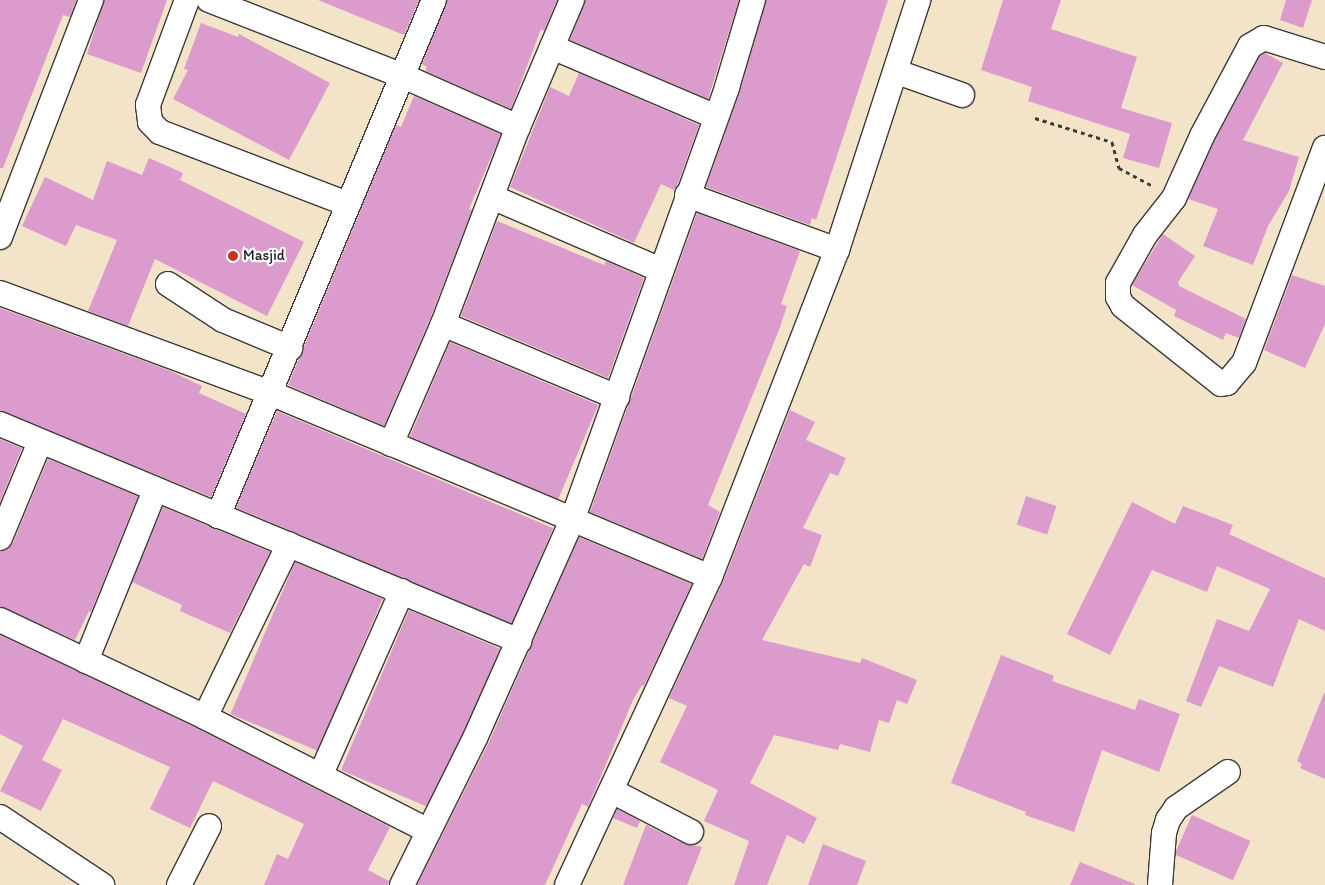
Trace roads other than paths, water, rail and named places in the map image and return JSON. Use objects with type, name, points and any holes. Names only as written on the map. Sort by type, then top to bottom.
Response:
[{"type":"street","points":[[0,237],[91,0]]},
{"type":"street","points":[[187,0],[148,105],[150,122],[160,132],[348,204]]},
{"type":"street","points":[[209,0],[403,76],[518,127]]},
{"type":"street","points":[[218,516],[268,392],[290,348],[434,0]]},
{"type":"street","points":[[391,444],[443,324],[518,127],[572,0]]},
{"type":"street","points":[[402,885],[520,641],[573,518],[716,117],[753,0]]},
{"type":"street","points":[[567,885],[710,578],[837,250],[897,72],[918,0]]},
{"type":"street","points":[[1325,57],[1264,38],[1250,46],[1202,136],[1174,198],[1137,247],[1118,283],[1118,297],[1140,321],[1221,384],[1227,383],[1244,363],[1325,148]]},
{"type":"street","points":[[552,47],[716,117]]},
{"type":"street","points":[[897,72],[962,94]]},
{"type":"street","points":[[687,195],[837,250]]},
{"type":"street","points":[[492,196],[661,270]]},
{"type":"street","points":[[168,284],[223,320],[290,348]]},
{"type":"street","points":[[0,293],[268,392],[573,518],[710,578]]},
{"type":"street","points":[[443,324],[617,397]]},
{"type":"street","points":[[0,424],[520,641]]},
{"type":"street","points":[[0,538],[40,442]]},
{"type":"street","points":[[86,661],[155,490]]},
{"type":"street","points":[[205,717],[289,544]]},
{"type":"street","points":[[321,774],[402,591]]},
{"type":"street","points":[[0,620],[321,774],[429,831]]},
{"type":"street","points":[[1160,885],[1164,833],[1168,820],[1176,808],[1228,772]]},
{"type":"street","points":[[612,791],[691,832]]},
{"type":"street","points":[[0,817],[102,885]]},
{"type":"street","points":[[179,885],[209,826]]},
{"type":"place","name":"Masjid","points":[[233,256]]}]
